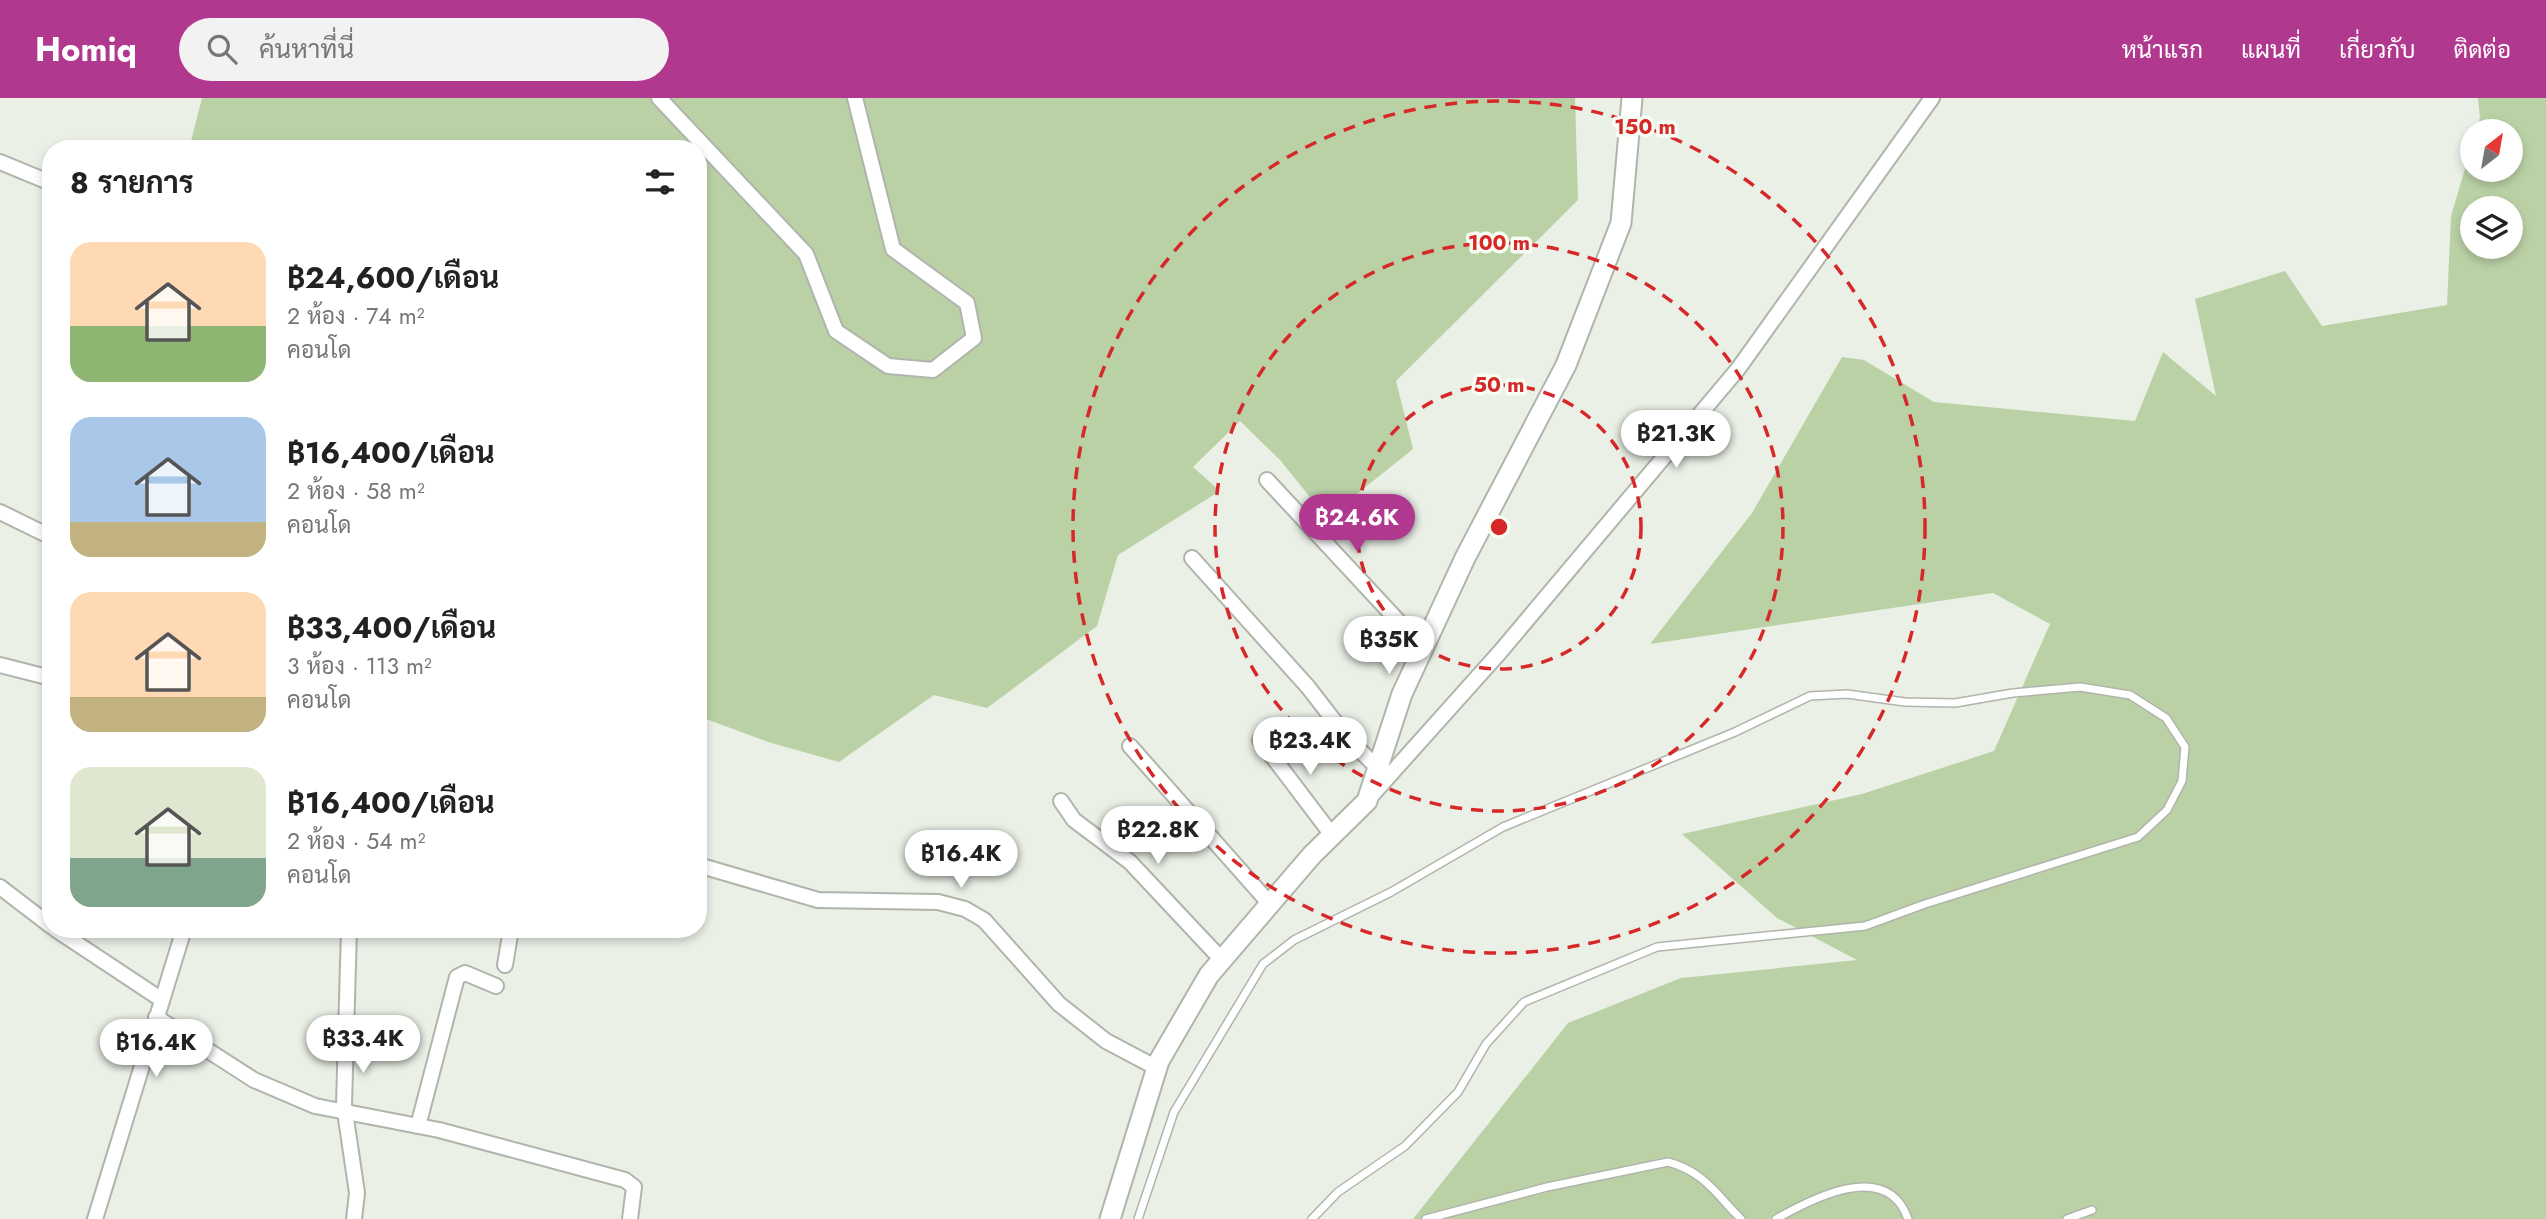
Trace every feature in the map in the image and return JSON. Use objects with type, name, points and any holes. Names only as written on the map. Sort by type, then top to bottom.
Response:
[{"type":"street","points":[[659,98],[699,140]]},
{"type":"street","points":[[707,149],[806,254],[836,331],[888,366],[933,370],[974,338],[967,303],[893,249],[855,98]]},
{"type":"street","points":[[1367,801],[1402,694],[1465,558],[1566,365],[1621,223],[1632,98]]},
{"type":"street","points":[[1110,1219],[1157,1068],[1209,975],[1332,835],[1367,801],[1500,652],[1738,369],[1932,98]]},
{"type":"street","points":[[0,163],[42,179]]},
{"type":"street","points":[[1267,480],[1304,524],[1424,650]]},
{"type":"street","points":[[0,512],[42,533]]},
{"type":"street","points":[[1192,558],[1308,687],[1349,740],[1378,768]]},
{"type":"street","points":[[0,665],[42,676]]},
{"type":"street","points":[[1260,740],[1332,835]]},
{"type":"street","points":[[1130,746],[1270,904]]},
{"type":"street","points":[[1061,800],[1074,820],[1130,862],[1222,960]]},
{"type":"street","points":[[707,868],[818,900],[939,902],[965,909],[984,920],[1059,1004],[1107,1041],[1157,1068]]},
{"type":"street","points":[[0,887],[42,919]]},
{"type":"street","points":[[69,938],[162,1000]]},
{"type":"street","points":[[95,1219],[181,938]]},
{"type":"street","points":[[349,938],[346,1113],[357,1193],[354,1219]]},
{"type":"street","points":[[505,965],[510,938]]},
{"type":"street","points":[[418,1126],[457,977],[465,973],[496,986]]},
{"type":"street","points":[[156,1017],[274,1091],[315,1106],[418,1126],[625,1180],[634,1187],[630,1219]]},
{"type":"lane","points":[[1138,1219],[1174,1112],[1263,964],[1294,940],[1391,892],[1503,827],[1723,737],[1810,696],[1847,694],[1905,702],[1955,703],[2013,693],[2080,687],[2130,695],[2166,718],[2185,747],[2182,781],[2167,810],[2138,837],[1925,904],[1865,926],[1657,947],[1524,1002],[1486,1044],[1458,1092],[1405,1146],[1338,1192],[1312,1219]]},
{"type":"lane","points":[[1426,1219],[1546,1187],[1668,1162],[1687,1167],[1708,1181],[1741,1219]]},
{"type":"lane","points":[[1776,1219],[1809,1200],[1846,1187],[1871,1186],[1896,1199],[1908,1219]]},
{"type":"lane","points":[[2067,1219],[2092,1210]]},
{"type":"green space","points":[[202,98],[1575,98],[1578,200],[1396,381],[1413,449],[1327,518],[1280,460],[1240,421],[1193,467],[1220,491],[1118,555],[1097,626],[987,708],[934,695],[839,762],[768,742],[707,719],[707,140],[191,140]]},
{"type":"green space","points":[[2478,98],[2546,98],[2546,1219],[1413,1219],[1568,1023],[1681,978],[1857,960],[1777,918],[1682,834],[1862,794],[1994,751],[2050,624],[1993,593],[1650,644],[1752,513],[1842,357],[1864,360],[1934,402],[2135,421],[2163,352],[2216,396],[2195,299],[2285,271],[2322,326],[2447,305],[2451,216],[2461,182],[2524,182],[2524,119],[2480,119]]}]
